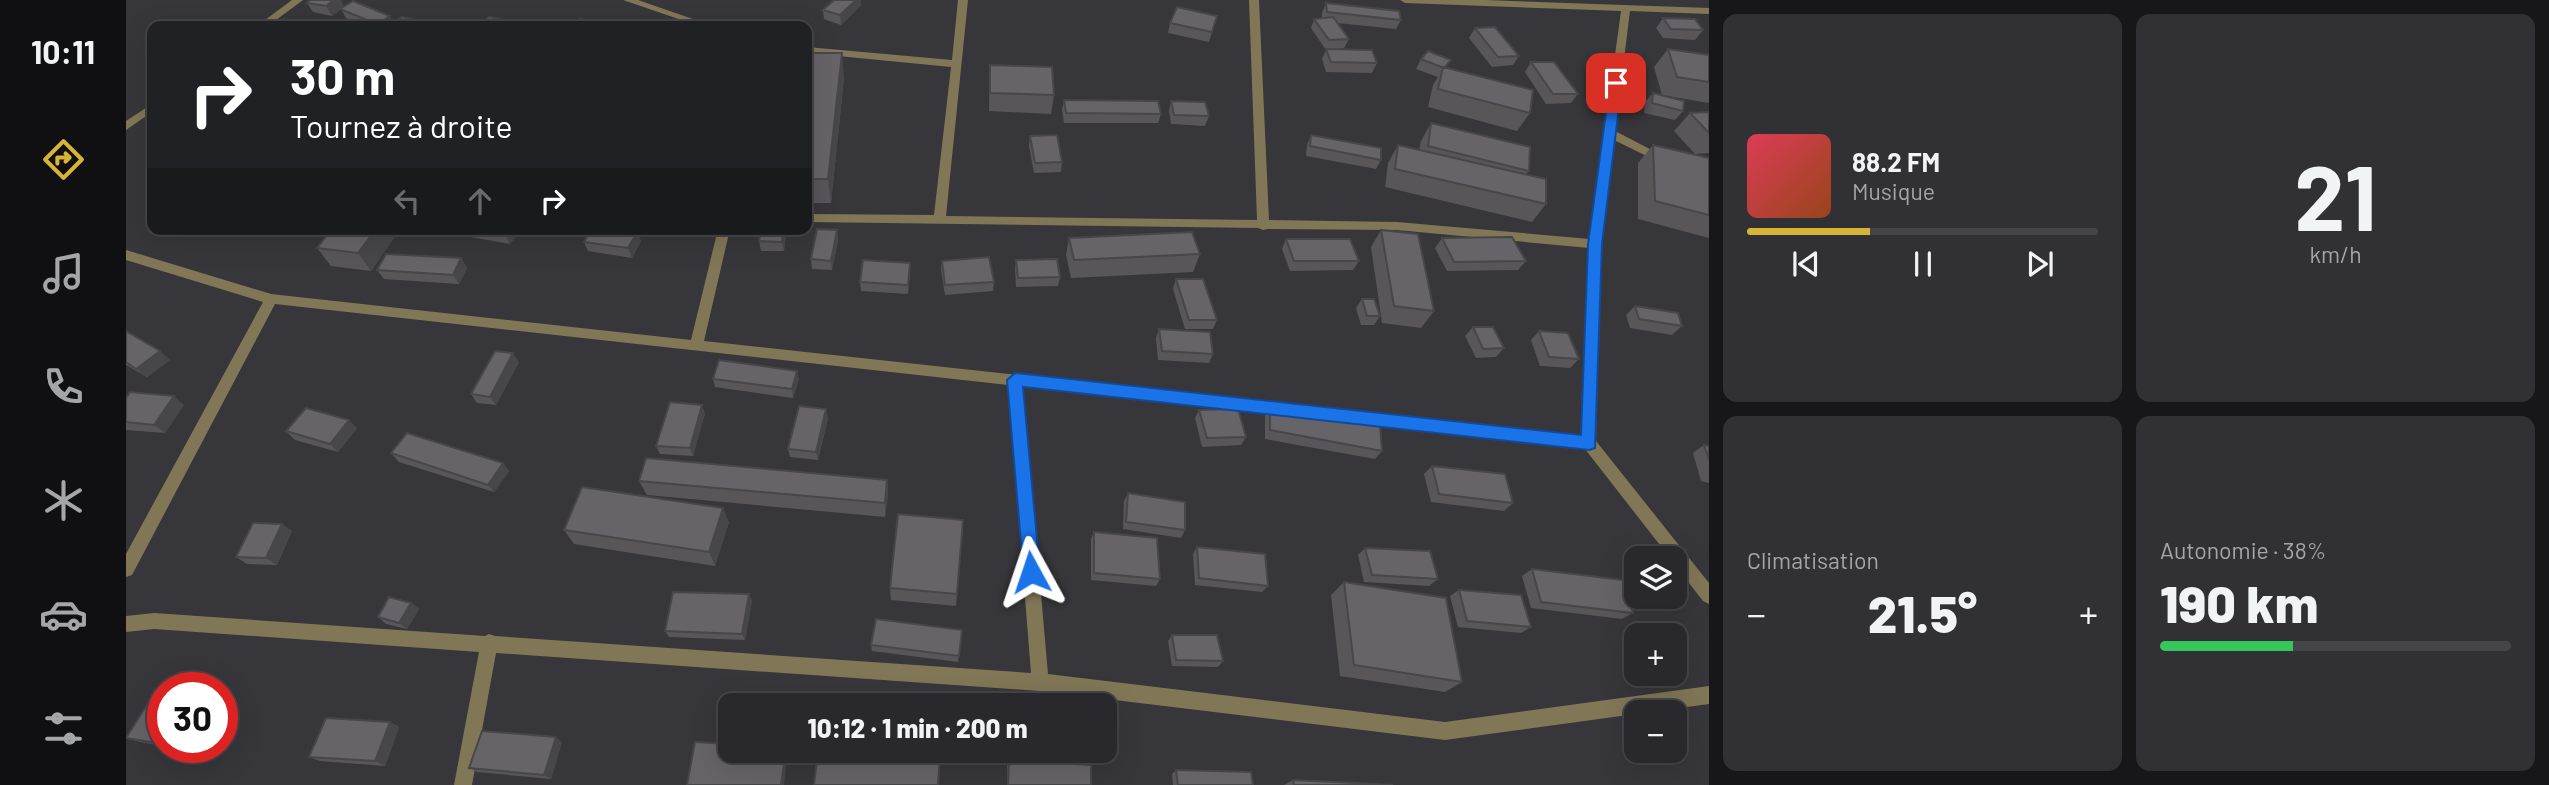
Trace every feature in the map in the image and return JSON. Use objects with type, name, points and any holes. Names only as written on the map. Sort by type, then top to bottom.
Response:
[{"type":"street","points":[[269,21],[298,0]]},
{"type":"street","points":[[628,0],[693,21]]},
{"type":"street","points":[[940,220],[963,0]]},
{"type":"street","points":[[1254,0],[1263,226]]},
{"type":"street","points":[[1405,0],[1709,11]]},
{"type":"street","points":[[1626,8],[1595,244],[1589,443],[1709,596]]},
{"type":"street","points":[[812,50],[957,64]]},
{"type":"street","points":[[126,126],[147,111]]},
{"type":"street","points":[[1610,133],[1672,163]]},
{"type":"street","points":[[812,218],[1397,226],[1595,244]]},
{"type":"street","points":[[696,345],[723,235]]},
{"type":"street","points":[[126,255],[271,299],[1589,443]]},
{"type":"street","points":[[126,570],[271,299]]},
{"type":"street","points":[[1015,380],[1040,682]]},
{"type":"street","points":[[126,624],[154,621],[489,642],[1040,682],[1445,731],[1709,695]]},
{"type":"street","points":[[463,785],[489,642]]},
{"type":"building","points":[[310,0],[334,0],[326,6],[307,3]]},
{"type":"building","points":[[834,0],[856,0],[840,15],[823,10]]},
{"type":"building","points":[[353,1],[390,16],[382,21],[370,21],[340,9]]},
{"type":"building","points":[[1326,3],[1399,11],[1401,20],[1327,12]]},
{"type":"building","points":[[1177,7],[1217,16],[1212,32],[1170,23]]},
{"type":"building","points":[[402,17],[419,21],[397,21]]},
{"type":"building","points":[[489,17],[507,21],[484,21]]},
{"type":"building","points":[[1333,17],[1349,39],[1329,40],[1314,19]]},
{"type":"building","points":[[1663,18],[1695,19],[1703,30],[1671,29]]},
{"type":"building","points":[[1495,27],[1519,56],[1498,57],[1475,28]]},
{"type":"building","points":[[1326,49],[1372,50],[1377,63],[1331,62]]},
{"type":"building","points":[[1668,49],[1709,55],[1709,82],[1677,77]]},
{"type":"building","points":[[1428,51],[1451,60],[1444,68],[1421,59]]},
{"type":"building","points":[[812,53],[842,53],[828,179],[812,179]]},
{"type":"building","points":[[1531,62],[1554,62],[1578,94],[1553,94]]},
{"type":"building","points":[[990,65],[1052,67],[1054,95],[990,93]]},
{"type":"building","points":[[1443,67],[1533,90],[1530,113],[1438,89]]},
{"type":"building","points":[[1653,93],[1684,101],[1683,111],[1652,103]]},
{"type":"building","points":[[1064,100],[1158,101],[1161,114],[1066,113]]},
{"type":"building","points":[[1171,101],[1205,102],[1209,116],[1174,115]]},
{"type":"building","points":[[1709,112],[1709,133],[1690,113]]},
{"type":"building","points":[[1431,123],[1530,147],[1529,171],[1428,146]]},
{"type":"building","points":[[1057,135],[1062,162],[1035,163],[1030,136]]},
{"type":"building","points":[[1311,135],[1381,148],[1381,160],[1310,146]]},
{"type":"building","points":[[1398,145],[1546,179],[1546,204],[1395,169]]},
{"type":"building","points":[[1653,145],[1709,158],[1709,215],[1655,201]]},
{"type":"building","points":[[817,229],[837,230],[831,261],[811,259]]},
{"type":"building","points":[[1381,230],[1418,234],[1434,311],[1394,306]]},
{"type":"building","points":[[1192,232],[1200,254],[1074,260],[1069,238]]},
{"type":"building","points":[[327,235],[372,235],[358,253],[317,248]]},
{"type":"building","points":[[588,235],[636,235],[628,248],[584,242]]},
{"type":"building","points":[[760,235],[783,235],[782,242],[759,241]]},
{"type":"building","points":[[1512,237],[1526,261],[1454,262],[1442,238]]},
{"type":"building","points":[[1286,239],[1350,239],[1359,261],[1294,261]]},
{"type":"building","points":[[386,254],[461,258],[453,275],[377,270]]},
{"type":"building","points":[[989,257],[994,282],[945,285],[942,261]]},
{"type":"building","points":[[1057,259],[1060,277],[1018,278],[1016,260]]},
{"type":"building","points":[[863,260],[910,263],[908,285],[860,282]]},
{"type":"building","points":[[1176,279],[1203,279],[1217,320],[1189,320]]},
{"type":"building","points":[[1362,299],[1374,299],[1380,316],[1367,316]]},
{"type":"building","points":[[1635,306],[1678,313],[1682,326],[1639,319]]},
{"type":"building","points":[[1473,327],[1493,327],[1504,348],[1483,349]]},
{"type":"building","points":[[1159,329],[1210,332],[1213,354],[1162,351]]},
{"type":"building","points":[[126,331],[160,351],[136,369],[126,362]]},
{"type":"building","points":[[1539,331],[1568,333],[1579,359],[1549,357]]},
{"type":"building","points":[[495,351],[513,353],[490,397],[471,394]]},
{"type":"building","points":[[719,360],[797,371],[792,389],[713,379]]},
{"type":"building","points":[[130,392],[174,396],[154,425],[126,422],[126,398]]},
{"type":"building","points":[[670,402],[702,405],[690,448],[656,446]]},
{"type":"building","points":[[1270,405],[1380,426],[1382,451],[1270,430]]},
{"type":"building","points":[[799,406],[826,409],[816,452],[788,449]]},
{"type":"building","points":[[306,408],[349,420],[330,444],[286,431]]},
{"type":"building","points":[[1238,409],[1246,437],[1207,438],[1199,410]]},
{"type":"building","points":[[407,433],[503,463],[488,485],[391,453]]},
{"type":"building","points":[[1704,445],[1709,446],[1709,460]]},
{"type":"building","points":[[646,458],[887,480],[885,503],[639,481]]},
{"type":"building","points":[[1432,466],[1505,474],[1513,503],[1439,494]]},
{"type":"building","points":[[582,487],[723,508],[709,552],[564,530]]},
{"type":"building","points":[[1128,493],[1185,502],[1185,530],[1126,522]]},
{"type":"building","points":[[898,514],[963,520],[957,594],[890,588]]},
{"type":"building","points":[[253,523],[282,524],[266,558],[236,557]]},
{"type":"building","points":[[1094,532],[1157,538],[1160,579],[1094,573]]},
{"type":"building","points":[[1197,547],[1265,554],[1268,586],[1199,578]]},
{"type":"building","points":[[1365,548],[1430,551],[1438,579],[1372,575]]},
{"type":"building","points":[[1532,569],[1623,580],[1624,609],[1632,609],[1633,613],[1541,602]]},
{"type":"building","points":[[1344,582],[1446,598],[1462,682],[1354,665]]},
{"type":"building","points":[[1459,590],[1521,595],[1531,627],[1467,621]]},
{"type":"building","points":[[673,592],[749,594],[742,634],[665,631]]},
{"type":"building","points":[[389,597],[411,603],[399,623],[378,617]]},
{"type":"building","points":[[876,619],[962,630],[959,656],[871,645]]},
{"type":"building","points":[[1172,635],[1217,635],[1223,661],[1176,660]]},
{"type":"building","points":[[147,705],[147,741],[126,738]]},
{"type":"building","points":[[326,718],[390,722],[375,761],[309,757]]},
{"type":"building","points":[[482,731],[556,737],[544,775],[469,768]]},
{"type":"building","points":[[695,742],[718,743],[718,763],[784,763],[781,785],[687,785]]},
{"type":"building","points":[[817,763],[939,763],[938,785],[814,785]]},
{"type":"building","points":[[1009,763],[1091,765],[1091,785],[1008,785]]},
{"type":"building","points":[[1176,770],[1251,772],[1253,785],[1178,785]]},
{"type":"building","points":[[1293,780],[1393,785],[1294,785]]},
{"type":"route","points":[[1031,572],[1015,380],[1589,443],[1595,244],[1616,83]]}]
